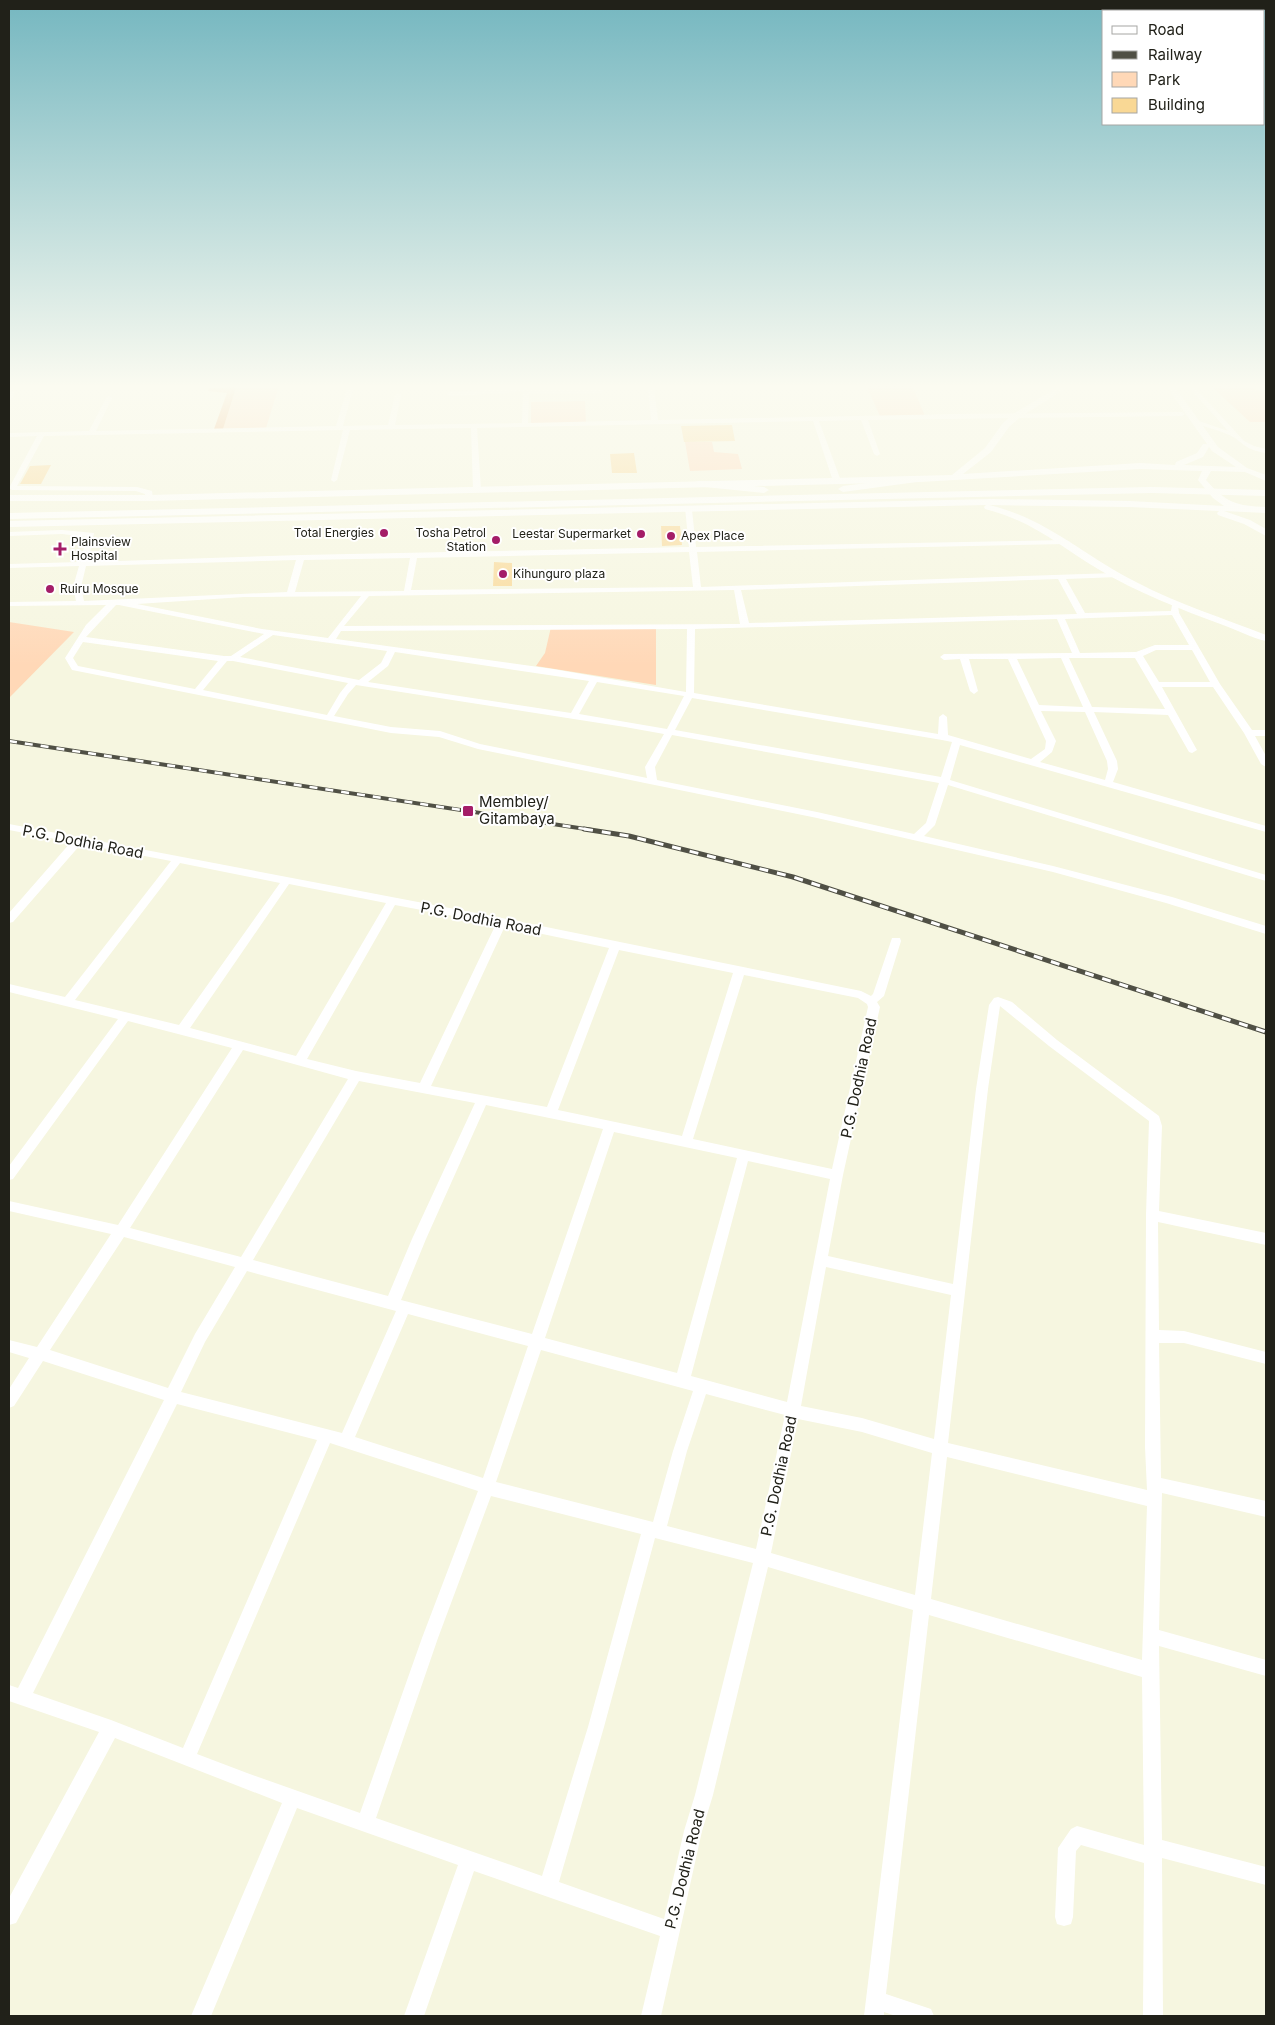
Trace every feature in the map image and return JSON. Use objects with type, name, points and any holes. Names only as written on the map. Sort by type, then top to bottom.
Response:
[{"type":"highway","points":[[705,508],[835,485],[920,479]]},
{"type":"highway","points":[[699,484],[772,495]]},
{"type":"highway","points":[[855,497],[901,492],[1182,484],[1266,487]]},
{"type":"highway","points":[[835,485],[901,492],[1152,490],[1266,493]]},
{"type":"highway","points":[[9,516],[772,495]]},
{"type":"highway","points":[[9,507],[562,496],[772,495],[855,497],[915,504]]},
{"type":"main road","points":[[920,479],[946,478]]},
{"type":"main road","points":[[1202,478],[1202,480],[1221,502],[1239,509],[1266,531]]},
{"type":"main road","points":[[9,497],[149,498],[699,484],[835,485]]},
{"type":"main road","points":[[521,489],[562,496]]},
{"type":"main road","points":[[9,524],[962,503],[1085,503],[1266,510]]},
{"type":"main road","points":[[962,503],[992,508],[1040,524],[1115,576],[1175,603],[1266,638]]},
{"type":"main road","points":[[1204,507],[1242,520],[1266,531]]},
{"type":"street","points":[[18,478],[12,488],[137,489],[146,491],[149,498]]},
{"type":"street","points":[[476,478],[477,490]]},
{"type":"street","points":[[833,478],[835,485]]},
{"type":"street","points":[[9,497],[16,488]]},
{"type":"street","points":[[688,510],[697,589]]},
{"type":"street","points":[[57,532],[61,523]]},
{"type":"street","points":[[9,534],[57,532],[91,535],[77,587],[82,603]]},
{"type":"street","points":[[9,566],[414,555],[693,551],[1066,542]]},
{"type":"street","points":[[407,593],[414,555]]},
{"type":"street","points":[[290,595],[301,558]]},
{"type":"street","points":[[9,604],[148,604],[290,595],[697,589],[1115,576]]},
{"type":"street","points":[[1062,579],[1082,616]]},
{"type":"street","points":[[738,588],[745,626]]},
{"type":"street","points":[[331,640],[367,594]]},
{"type":"street","points":[[118,603],[89,626],[80,639],[70,658],[75,668],[391,730],[440,734],[478,746],[917,837],[1063,871],[1266,930]]},
{"type":"street","points":[[1175,603],[1175,613],[1194,647],[1249,733],[1266,764]]},
{"type":"street","points":[[148,604],[272,632],[594,678],[943,737],[1266,829]]},
{"type":"street","points":[[338,629],[745,626],[1175,613]]},
{"type":"street","points":[[1060,617],[1077,656]]},
{"type":"street","points":[[653,782],[650,767],[690,694],[691,625]]},
{"type":"street","points":[[197,692],[229,659],[272,632]]},
{"type":"street","points":[[80,639],[229,659],[358,683],[669,731],[944,781],[1266,878]]},
{"type":"street","points":[[944,657],[1137,655],[1155,648],[1194,647]]},
{"type":"street","points":[[329,718],[344,693],[385,664],[392,650]]},
{"type":"street","points":[[1137,655],[1141,658],[1192,750]]},
{"type":"street","points":[[1012,656],[1051,741],[1049,750],[1033,762]]},
{"type":"street","points":[[1064,656],[1112,761],[1113,768],[1108,784]]},
{"type":"street","points":[[964,657],[974,691]]},
{"type":"street","points":[[574,716],[594,678]]},
{"type":"street","points":[[1156,686],[1216,684]]},
{"type":"street","points":[[1036,708],[1172,712]]},
{"type":"street","points":[[943,717],[943,737]]},
{"type":"street","points":[[1249,733],[1266,734]]},
{"type":"street","points":[[917,837],[930,825],[957,741]]},
{"type":"street","name":"P.G. Dodhia Road","points":[[9,827],[502,922],[739,972],[861,995],[871,1001],[874,1007],[837,1175],[793,1410],[762,1558],[670,1930],[651,2016]]},
{"type":"street","points":[[9,919],[79,840]]},
{"type":"street","points":[[68,1003],[177,860]]},
{"type":"street","points":[[182,1030],[286,881]]},
{"type":"street","points":[[300,1060],[392,902]]},
{"type":"street","points":[[424,1087],[502,922]]},
{"type":"street","points":[[871,1001],[878,996],[896,941]]},
{"type":"street","points":[[551,1113],[615,946]]},
{"type":"street","points":[[686,1142],[739,972]]},
{"type":"street","points":[[10,991],[126,1016],[356,1076],[483,1099],[837,1175]]},
{"type":"street","points":[[924,2016],[875,2008],[982,1088],[995,1005],[998,1001],[1008,1004],[1053,1043],[1155,1119],[1152,1215],[1152,1448],[1155,1500],[1150,1670],[1153,2016]]},
{"type":"street","points":[[9,1175],[126,1016]]},
{"type":"street","points":[[9,1401],[240,1045]]},
{"type":"street","points":[[356,1076],[245,1266],[200,1338],[172,1396],[16,1696],[111,1728],[365,1824],[670,1930]]},
{"type":"street","points":[[346,1442],[398,1306],[418,1239],[483,1099]]},
{"type":"street","points":[[365,1824],[430,1638],[487,1487],[610,1126]]},
{"type":"street","points":[[682,1382],[744,1154]]},
{"type":"street","points":[[9,1206],[121,1231],[245,1266],[682,1382],[862,1425],[941,1448],[1155,1500]]},
{"type":"street","points":[[1152,1215],[1266,1239]]},
{"type":"street","points":[[821,1260],[959,1291]]},
{"type":"street","points":[[1153,1336],[1184,1337],[1266,1358]]},
{"type":"street","points":[[9,1346],[172,1396],[326,1435],[487,1487],[762,1558],[1150,1670]]},
{"type":"street","points":[[548,1887],[654,1530],[702,1386]]},
{"type":"street","points":[[188,1758],[289,1516],[326,1435]]},
{"type":"street","points":[[1154,1484],[1266,1509]]},
{"type":"street","points":[[1151,1636],[1266,1668]]},
{"type":"street","points":[[9,1916],[111,1728]]},
{"type":"street","points":[[201,2016],[293,1798]]},
{"type":"street","points":[[1064,1917],[1067,1848],[1077,1836],[1266,1876]]},
{"type":"street","points":[[414,2016],[468,1860]]},
{"type":"green space","points":[[9,622],[74,632],[9,698]]},
{"type":"green space","points":[[656,626],[656,685],[536,666],[545,653],[551,627]]},
{"type":"building","points":[[24,478],[44,478],[41,484],[20,484]]},
{"type":"building","name":"Apex Place","points":[[661,526],[680,526],[682,545],[662,546]]},
{"type":"building","name":"Kihunguro plaza","points":[[494,562],[512,563],[512,586],[493,586]]},
{"type":"railway","points":[[9,741],[592,830]]},
{"type":"railway","points":[[584,829],[629,836],[793,877],[1266,1032]]},
{"type":"place","name":"Total Energies","points":[[384,533]]},
{"type":"place","name":"Leestar Supermarket","points":[[641,534]]},
{"type":"place","name":"Apex Place","points":[[671,536]]},
{"type":"place","name":"Tosha Petrol Station","points":[[496,540]]},
{"type":"place","name":"Plainsview Hospital","points":[[60,549]]},
{"type":"place","name":"Kihunguro plaza","points":[[503,574]]},
{"type":"place","name":"Ruiru Mosque","points":[[50,589]]},
{"type":"place","name":"Membley/ Gitambaya","points":[[468,811]]}]
